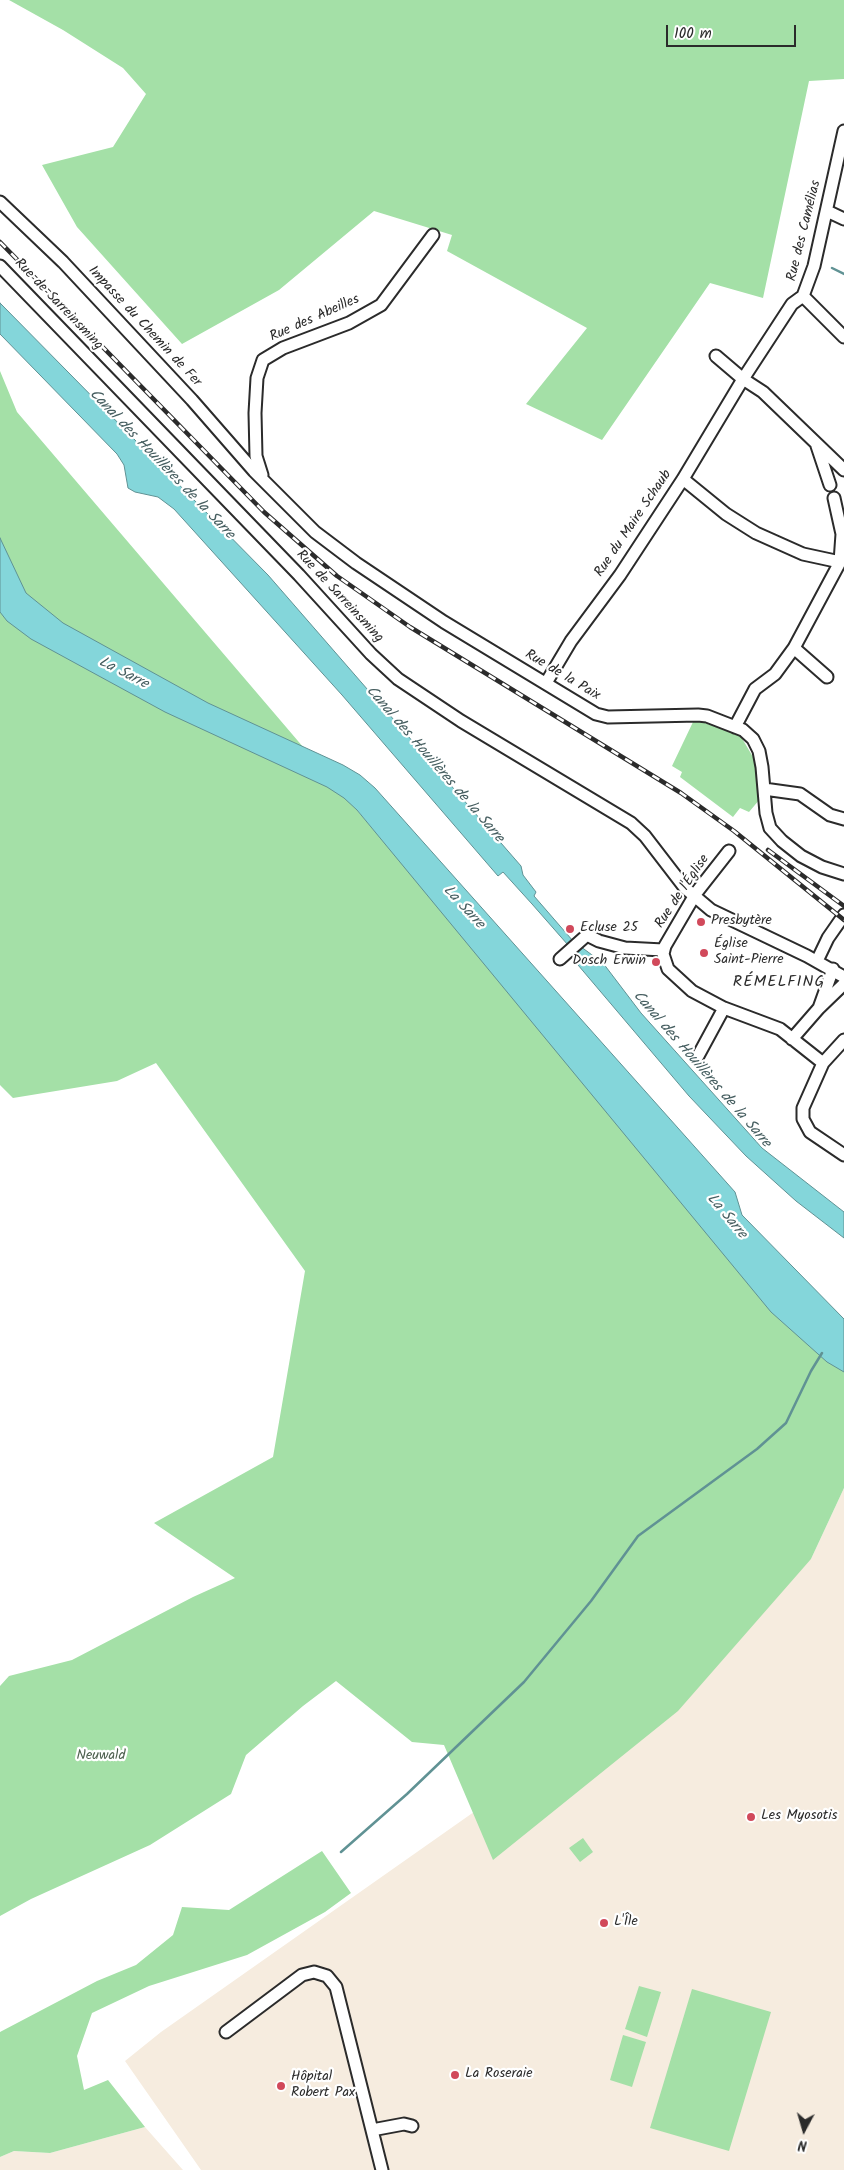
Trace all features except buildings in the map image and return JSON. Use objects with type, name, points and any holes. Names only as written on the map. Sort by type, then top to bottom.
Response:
[{"type":"street","name":"Rue des Camélias","points":[[743,379],[792,304],[803,296],[814,266],[844,131]]},
{"type":"street","name":"Impasse du Chemin de Fer","points":[[0,202],[63,262],[192,400],[254,471],[262,477]]},
{"type":"street","points":[[827,211],[844,219]]},
{"type":"street","name":"Rue des Abeilles","points":[[262,477],[257,462],[255,444],[257,378],[263,360],[283,348],[349,323],[381,305],[433,235]]},
{"type":"street","name":"Rue de Sarreinsming","points":[[0,266],[299,575],[385,668],[433,704],[631,823],[645,836],[694,897],[719,914],[844,976]]},
{"type":"street","points":[[803,296],[844,337]]},
{"type":"street","points":[[716,356],[743,379],[764,392],[844,470]]},
{"type":"street","name":"Rue du Maire Schaub","points":[[546,683],[571,641],[620,575],[683,479],[743,379]]},
{"type":"street","points":[[817,445],[830,485]]},
{"type":"street","name":"Rue de la Paix","points":[[262,477],[294,512],[339,551],[444,622],[575,702],[603,716],[698,715],[735,726],[750,736],[756,744],[762,768],[767,822],[774,835],[812,863],[844,874]]},
{"type":"street","points":[[683,479],[726,514],[756,534],[803,554],[840,562]]},
{"type":"street","points":[[735,726],[755,689],[775,674],[794,648],[840,562],[842,534],[834,498]]},
{"type":"street","points":[[794,648],[826,677]]},
{"type":"street","points":[[764,789],[800,794],[830,815],[844,819]]},
{"type":"street","name":"Rue de l'Église","points":[[729,851],[694,897],[663,950],[668,970],[692,991],[724,1008],[780,1029],[823,1063]]},
{"type":"street","points":[[817,961],[831,933],[844,915]]},
{"type":"street","name":"Rue de l'Église","points":[[562,957],[585,937],[625,948],[663,950]]},
{"type":"street","points":[[819,1008],[833,969]]},
{"type":"street","points":[[792,1039],[819,1008],[844,984]]},
{"type":"street","points":[[698,1056],[724,1008]]},
{"type":"street","points":[[844,1040],[823,1063],[804,1108],[803,1119],[810,1132],[844,1155]]},
{"type":"street","points":[[226,2032],[302,1975],[314,1972],[327,1976],[336,1987],[382,2170]]},
{"type":"street","points":[[372,2130],[404,2124],[412,2126]]},
{"type":"shaded area","points":[[844,1488],[844,2170],[201,2170],[125,2061],[161,2032],[481,1807],[811,1559]]},
{"type":"shaded area","points":[[145,2127],[183,2170],[0,2170],[0,2157],[14,2151],[50,2153]]},
{"type":"green space","points":[[9,0],[844,0],[844,79],[809,81],[763,298],[710,283],[602,440],[526,404],[587,328],[447,251],[452,235],[374,211],[279,290],[182,344],[77,227],[42,165],[113,147],[146,94],[123,68],[63,30]]},
{"type":"green space","name":"Neuwald","points":[[0,371],[17,412],[415,878],[844,1353],[844,1488],[811,1559],[678,1711],[493,1860],[444,1745],[412,1742],[336,1681],[303,1706],[246,1755],[231,1794],[150,1845],[31,1899],[0,1916],[0,1686],[9,1676],[72,1660],[193,1597],[235,1578],[154,1523],[273,1457],[305,1271],[156,1063],[117,1081],[13,1098],[0,1085]]},
{"type":"green space","points":[[699,721],[740,735],[756,762],[760,799],[749,812],[740,808],[733,817],[680,777],[682,772],[672,766],[693,722]]},
{"type":"green space","points":[[583,1838],[593,1852],[580,1862],[569,1848]]},
{"type":"green space","points":[[322,1851],[351,1893],[325,1912],[247,1955],[149,1986],[92,2013],[77,2056],[84,2090],[108,2080],[145,2127],[50,2153],[14,2151],[0,2157],[0,2032],[97,1981],[136,1965],[173,1935],[182,1907],[229,1910]]},
{"type":"green space","points":[[639,1986],[661,1992],[647,2037],[625,2029]]},
{"type":"green space","points":[[692,1989],[771,2012],[729,2151],[650,2128]]},
{"type":"green space","points":[[623,2035],[646,2042],[632,2087],[610,2080]]},
{"type":"water","points":[[0,303],[268,575],[521,866],[523,875],[536,892],[534,896],[573,941],[603,963],[641,1013],[762,1148],[844,1212],[844,1238],[796,1201],[746,1156],[689,1096],[578,965],[568,945],[503,872],[498,876],[342,695],[174,509],[158,497],[135,492],[128,488],[124,465],[117,454],[0,334]]},
{"type":"water","name":"La Sarre","points":[[0,538],[26,593],[63,623],[208,703],[343,765],[360,775],[375,788],[735,1192],[742,1215],[844,1319],[844,1372],[827,1362],[771,1312],[357,810],[344,798],[327,787],[165,712],[31,639],[7,621],[0,612]]},
{"type":"waterway","points":[[832,268],[844,274]]},
{"type":"waterway","points":[[341,1852],[407,1794],[524,1682],[591,1601],[638,1536],[757,1449],[786,1423],[811,1371],[822,1353]]},
{"type":"railway","points":[[0,242],[264,512],[337,576],[410,627],[681,793],[734,831],[844,920]]},
{"type":"railway","points":[[768,850],[844,906]]},
{"type":"place","name":"Presbytère","points":[[701,922]]},
{"type":"place","name":"Ecluse 25","points":[[570,929]]},
{"type":"place","name":"Église Saint-Pierre","points":[[704,953]]},
{"type":"place","name":"Dosch Erwin","points":[[656,962]]},
{"type":"place","name":"Les Myosotis","points":[[751,1817]]},
{"type":"place","name":"L'Île","points":[[604,1923]]},
{"type":"place","name":"La Roseraie","points":[[455,2075]]},
{"type":"place","name":"Hôpital Robert Pax","points":[[281,2086]]},
{"type":"district","name":"RÉMELFING","points":[[779,983]]},
{"type":"water label","name":"Canal des Houillères de la Sarre","points":[[161,465]]},
{"type":"water label","name":"Canal des Houillères de la Sarre","points":[[434,765]]},
{"type":"water label","name":"Canal des Houillères de la Sarre","points":[[701,1070]]}]
